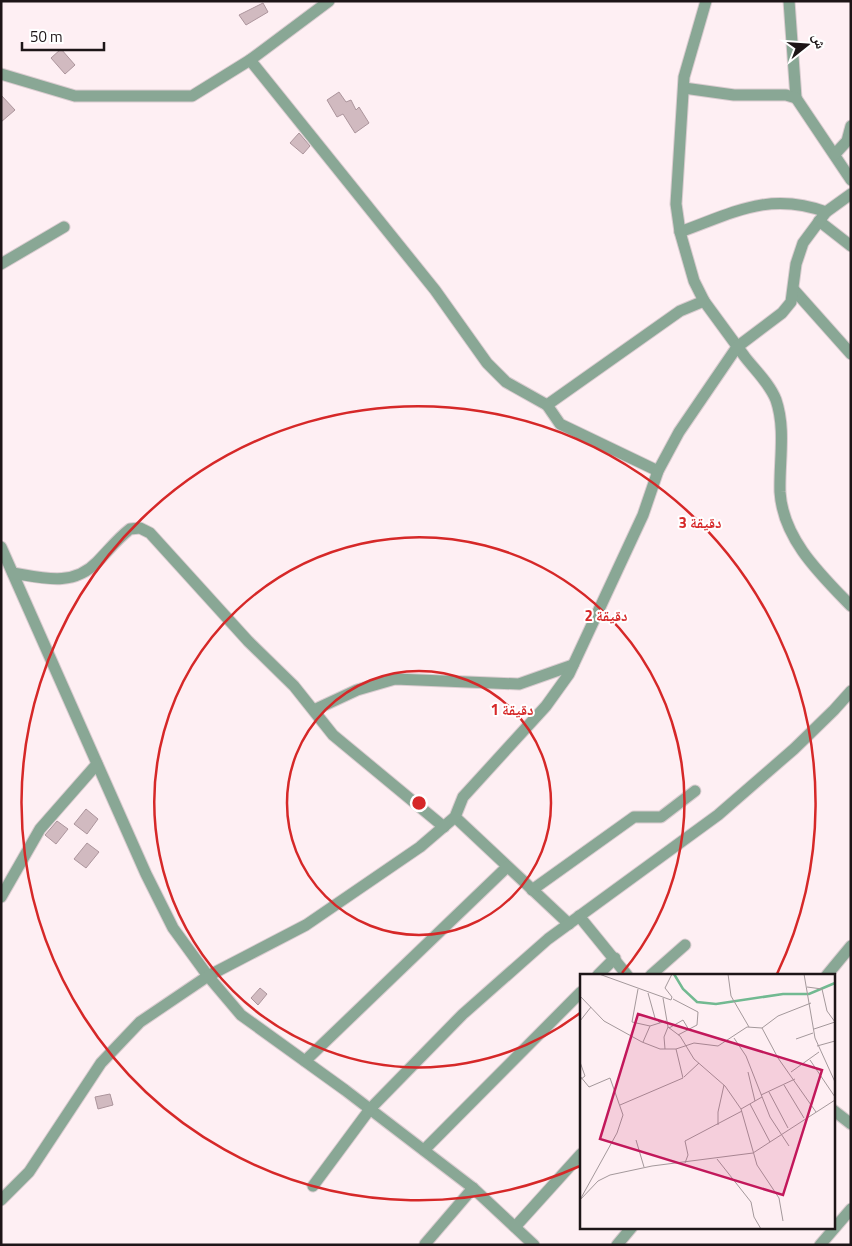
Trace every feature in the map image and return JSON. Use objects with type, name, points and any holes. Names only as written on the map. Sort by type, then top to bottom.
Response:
[{"type":"street","points":[[1,74],[75,96],[192,96],[250,60],[329,1]]},
{"type":"street","points":[[706,1],[690,52],[684,88],[676,204],[680,232],[694,281],[704,301],[737,347],[767,384],[776,400],[782,458],[780,492],[785,519],[792,536],[804,554],[851,606]]},
{"type":"street","points":[[789,1],[796,98],[851,180]]},
{"type":"street","points":[[250,60],[435,290],[487,363],[506,382],[547,405],[560,424],[658,471]]},
{"type":"street","points":[[684,88],[734,95],[786,95],[796,98]]},
{"type":"street","points":[[835,154],[847,141],[851,126]]},
{"type":"street","points":[[1,1200],[29,1172],[101,1063],[140,1022],[208,976],[306,925],[420,847],[455,817],[463,797],[546,706],[573,665],[644,514],[658,471],[679,432],[737,347],[782,313],[791,302],[796,264],[803,243],[823,217],[851,194]]},
{"type":"street","points":[[680,232],[755,205],[781,202],[805,204],[823,217],[851,246]]},
{"type":"street","points":[[1,264],[64,228]]},
{"type":"street","points":[[794,290],[849,348]]},
{"type":"street","points":[[547,405],[680,311],[704,301]]},
{"type":"street","points":[[13,573],[56,580],[71,579],[83,574],[96,564],[130,529],[140,528],[150,532],[248,641],[294,686],[333,735],[444,827]]},
{"type":"street","points":[[1,547],[146,874],[173,928],[208,976],[242,1015],[473,1188],[531,1244]]},
{"type":"street","points":[[314,710],[357,690],[395,679],[519,684],[545,677],[573,665]]},
{"type":"street","points":[[313,1186],[370,1109],[463,1014],[548,939],[718,815],[794,749],[834,710],[851,690]]},
{"type":"street","points":[[1,897],[40,829],[97,764]]},
{"type":"street","points":[[532,890],[634,817],[661,817],[695,791]]},
{"type":"street","points":[[455,817],[569,924]]},
{"type":"street","points":[[305,1061],[507,867]]},
{"type":"street","points":[[579,916],[626,974]]},
{"type":"street","points":[[652,974],[684,944]]},
{"type":"street","points":[[828,974],[851,946]]},
{"type":"street","points":[[599,974],[615,958]]},
{"type":"street","points":[[424,1150],[580,993]]},
{"type":"street","points":[[834,1111],[851,1124]]},
{"type":"street","points":[[515,1227],[580,1155]]},
{"type":"street","points":[[425,1244],[473,1188]]},
{"type":"street","points":[[820,1245],[851,1209]]},
{"type":"street","points":[[617,1245],[631,1228]]},
{"type":"building","points":[[263,3],[268,12],[246,25],[239,15]]},
{"type":"building","points":[[61,49],[75,65],[65,74],[51,58]]},
{"type":"building","points":[[339,92],[346,102],[351,100],[356,110],[359,107],[369,123],[355,133],[343,114],[337,117],[327,100]]},
{"type":"building","points":[[1,95],[15,110],[1,122]]},
{"type":"building","points":[[299,133],[310,146],[303,154],[290,143]]},
{"type":"building","points":[[86,809],[98,819],[87,834],[74,824]]},
{"type":"building","points":[[57,821],[68,829],[56,844],[45,835]]},
{"type":"building","points":[[87,843],[99,852],[86,868],[74,859]]},
{"type":"building","points":[[260,988],[267,994],[258,1005],[251,998]]},
{"type":"building","points":[[110,1094],[113,1105],[98,1109],[95,1097]]}]
